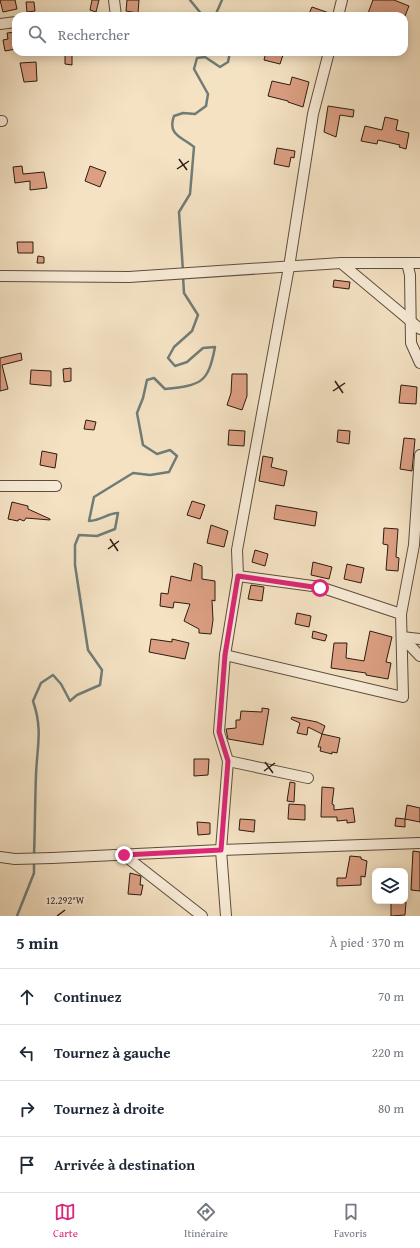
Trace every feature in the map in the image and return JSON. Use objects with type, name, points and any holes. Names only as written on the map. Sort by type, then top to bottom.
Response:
[{"type":"street","points":[[114,0],[116,12]]},
{"type":"street","points":[[339,12],[342,0]]},
{"type":"street","points":[[0,24],[12,22]]},
{"type":"street","points":[[226,916],[221,850],[228,761],[219,732],[225,655],[238,576],[237,550],[289,267],[313,114],[327,56]]},
{"type":"street","points":[[341,263],[420,329]]},
{"type":"street","points":[[0,276],[129,277],[341,263],[420,263]]},
{"type":"street","points":[[406,263],[410,275],[412,322],[411,343],[420,363]]},
{"type":"street","points":[[225,655],[402,696],[401,614],[417,546],[420,455]]},
{"type":"street","points":[[0,487],[56,486]]},
{"type":"street","points":[[238,576],[320,588],[401,614]]},
{"type":"street","points":[[402,638],[420,640]]},
{"type":"street","points":[[402,638],[420,656]]},
{"type":"street","points":[[228,761],[308,778]]},
{"type":"street","points":[[0,857],[15,859],[52,858],[221,850],[420,844]]},
{"type":"street","points":[[124,855],[202,916]]},
{"type":"building","points":[[0,0],[15,0],[17,9],[3,12]]},
{"type":"building","points":[[92,0],[99,0],[96,12],[90,10]]},
{"type":"building","points":[[127,0],[139,0],[138,12],[126,11]]},
{"type":"building","points":[[373,0],[394,0],[409,6],[407,12],[368,12]]},
{"type":"building","points":[[26,2],[34,2],[35,11],[27,12]]},
{"type":"building","points":[[312,7],[326,12],[310,12]]},
{"type":"building","points":[[12,32],[12,50],[5,51],[3,40],[8,39],[7,33]]},
{"type":"building","points":[[65,56],[72,56],[72,65],[65,64]]},
{"type":"building","points":[[265,56],[283,56],[280,64],[264,60]]},
{"type":"building","points":[[36,62],[37,81],[24,82],[20,63]]},
{"type":"building","points":[[292,77],[309,82],[303,107],[288,101],[268,96],[272,81],[290,85]]},
{"type":"building","points":[[328,106],[354,110],[353,117],[340,115],[336,137],[324,132]]},
{"type":"building","points":[[385,117],[398,120],[396,130],[409,133],[406,149],[399,147],[400,145],[378,140],[377,144],[361,141],[365,126],[382,130]]},
{"type":"building","points":[[277,148],[295,151],[294,158],[291,157],[289,167],[274,164]]},
{"type":"building","points":[[22,166],[23,174],[44,172],[47,188],[30,190],[30,181],[15,183],[13,167]]},
{"type":"building","points":[[90,166],[106,172],[100,187],[85,181]]},
{"type":"building","points":[[17,242],[33,242],[33,253],[18,253]]},
{"type":"building","points":[[38,256],[44,257],[44,263],[37,263]]},
{"type":"building","points":[[334,280],[350,282],[349,289],[333,287]]},
{"type":"building","points":[[21,353],[22,360],[2,365],[8,389],[0,391],[0,358]]},
{"type":"building","points":[[71,368],[71,381],[64,382],[63,369]]},
{"type":"building","points":[[31,370],[51,371],[51,386],[30,384]]},
{"type":"building","points":[[232,374],[247,374],[247,396],[242,410],[227,405],[231,393]]},
{"type":"building","points":[[401,385],[417,387],[416,404],[399,403]]},
{"type":"building","points":[[86,420],[96,422],[94,430],[84,429]]},
{"type":"building","points":[[229,430],[245,431],[244,446],[228,445]]},
{"type":"building","points":[[338,430],[350,431],[349,444],[337,442]]},
{"type":"building","points":[[404,438],[415,439],[412,471],[400,469]]},
{"type":"building","points":[[42,451],[57,454],[55,468],[40,465]]},
{"type":"building","points":[[263,456],[273,458],[271,467],[287,471],[284,486],[259,481]]},
{"type":"building","points":[[192,501],[205,505],[200,519],[187,515]]},
{"type":"building","points":[[12,502],[28,506],[28,509],[50,520],[26,518],[24,521],[19,519],[18,521],[8,519]]},
{"type":"building","points":[[276,505],[317,512],[315,526],[274,519]]},
{"type":"building","points":[[211,525],[228,531],[224,547],[207,543]]},
{"type":"building","points":[[384,528],[398,529],[396,557],[399,558],[398,571],[386,570],[388,545],[383,544]]},
{"type":"building","points":[[255,550],[268,554],[265,566],[252,562]]},
{"type":"building","points":[[313,562],[332,567],[329,579],[311,575]]},
{"type":"building","points":[[194,563],[202,566],[202,579],[215,581],[215,601],[212,600],[213,620],[211,634],[199,633],[199,629],[184,621],[190,604],[174,602],[173,608],[160,606],[161,593],[168,594],[171,576],[191,581]]},
{"type":"building","points":[[347,564],[364,568],[361,583],[344,579]]},
{"type":"building","points":[[251,585],[264,587],[262,601],[248,599]]},
{"type":"building","points":[[297,613],[311,616],[309,627],[295,624]]},
{"type":"building","points":[[313,631],[327,635],[325,641],[312,638]]},
{"type":"building","points":[[370,631],[392,637],[386,662],[391,663],[388,679],[366,675],[366,673],[331,668],[334,643],[347,643],[346,658],[364,661]]},
{"type":"building","points":[[151,639],[172,642],[172,639],[189,643],[185,659],[149,652]]},
{"type":"building","points":[[262,708],[269,709],[263,745],[228,739],[226,729],[236,728],[236,720],[240,720],[241,711],[262,712]]},
{"type":"building","points":[[292,717],[317,722],[325,726],[322,734],[308,727],[307,735],[297,733],[300,723],[291,719]]},
{"type":"building","points":[[322,734],[340,738],[337,753],[332,752],[332,754],[320,751],[321,747],[318,747]]},
{"type":"building","points":[[194,759],[209,759],[208,775],[194,776]]},
{"type":"building","points":[[290,782],[295,783],[294,802],[287,801]]},
{"type":"building","points":[[322,787],[334,788],[332,804],[334,805],[334,810],[353,808],[355,822],[347,823],[347,820],[337,821],[337,817],[321,817]]},
{"type":"building","points":[[289,804],[305,805],[305,820],[288,819]]},
{"type":"building","points":[[407,805],[420,808],[420,822],[405,819]]},
{"type":"building","points":[[396,818],[405,819],[405,827],[395,826]]},
{"type":"building","points":[[240,819],[255,820],[254,832],[239,830]]},
{"type":"building","points":[[197,822],[210,823],[210,834],[198,835]]},
{"type":"building","points":[[413,851],[420,852],[420,891],[411,890]]},
{"type":"building","points":[[350,856],[361,857],[361,859],[367,861],[365,877],[361,876],[361,885],[337,886],[337,878],[346,878]]},
{"type":"building","points":[[130,873],[141,876],[140,885],[143,885],[141,895],[128,894]]},
{"type":"building","points":[[391,904],[406,904],[405,915],[391,916]]},
{"type":"waterway","points":[[190,0],[200,12]]},
{"type":"waterway","points":[[217,12],[222,0]]},
{"type":"waterway","points":[[183,271],[179,212],[190,194],[194,147],[174,132],[172,122],[174,116],[183,113],[195,114],[206,106],[208,94],[194,69],[197,58],[205,57],[220,67],[228,62],[229,56]]},
{"type":"waterway","points":[[34,855],[39,730],[33,701],[41,683],[53,675],[61,684],[70,701],[77,695],[100,685],[102,670],[88,650],[75,565],[75,545],[79,535],[97,536],[115,529],[118,513],[89,521],[94,497],[133,473],[150,475],[169,472],[177,456],[170,450],[157,454],[143,445],[137,413],[143,398],[147,380],[154,378],[165,389],[195,384],[206,375],[212,359],[215,347],[203,348],[187,362],[175,366],[168,358],[174,347],[192,331],[198,315],[184,293],[183,276]]},
{"type":"waterway","points":[[17,916],[34,873],[34,860]]},
{"type":"route","points":[[124,855],[221,850],[228,761],[219,732],[225,655],[238,576],[320,588]]}]
